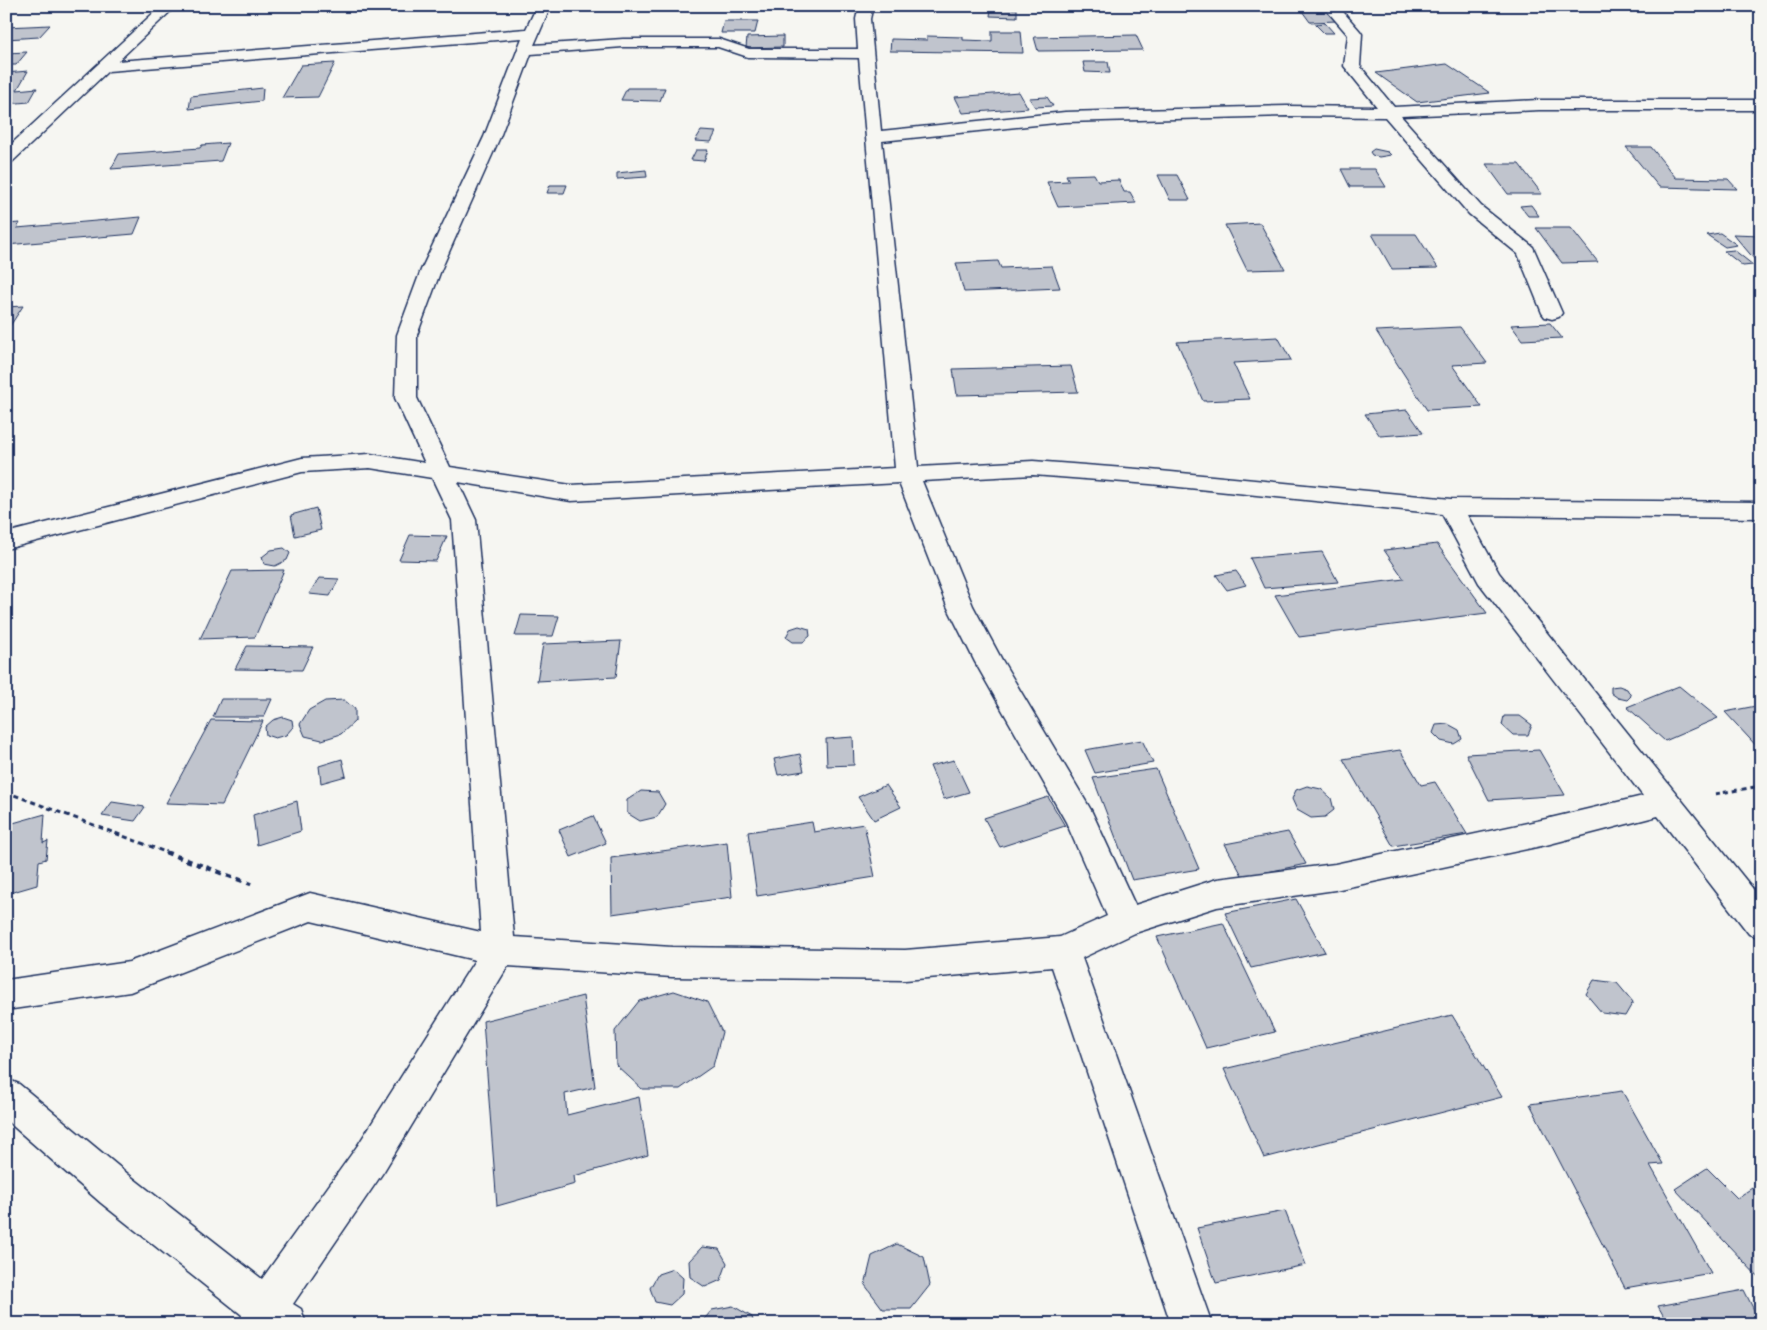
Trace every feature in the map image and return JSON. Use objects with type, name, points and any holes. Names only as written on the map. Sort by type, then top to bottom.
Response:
[{"type":"street","points":[[6,158],[169,6]]},
{"type":"street","points":[[6,1096],[270,1319],[499,952],[464,520],[406,398],[407,335],[430,270],[492,137],[528,41],[544,6]]},
{"type":"street","points":[[866,6],[863,19],[873,137],[907,473],[960,606],[1080,819],[1126,922]]},
{"type":"street","points":[[1330,6],[1355,34],[1352,66],[1475,210],[1526,251],[1552,313]]},
{"type":"street","points":[[104,67],[528,41],[719,43],[748,53],[866,54]]},
{"type":"street","points":[[873,137],[1065,117],[1287,111],[1390,112],[1540,105],[1761,105]]},
{"type":"street","points":[[6,541],[302,465],[370,461],[571,493],[755,484],[907,473],[1033,468],[1150,477],[1451,507],[1761,510]]},
{"type":"street","points":[[1451,507],[1488,577],[1761,924]]},
{"type":"street","points":[[6,995],[130,977],[310,907],[499,952],[672,962],[905,965],[1063,951],[1126,922],[1217,893],[1335,877],[1546,832],[1665,802]]},
{"type":"street","points":[[1063,951],[1192,1324]]},
{"type":"path","points":[[6,792],[310,907]]},
{"type":"building","points":[[608,6],[714,6],[713,8]]},
{"type":"building","points":[[719,6],[828,6],[827,8]]},
{"type":"building","points":[[991,9],[1017,9],[1017,17],[990,16]]},
{"type":"building","points":[[1302,11],[1328,11],[1337,21],[1310,22]]},
{"type":"building","points":[[724,21],[758,21],[755,33],[721,33]]},
{"type":"building","points":[[1325,23],[1334,33],[1324,33],[1315,24]]},
{"type":"building","points":[[50,25],[39,37],[6,39],[6,27]]},
{"type":"building","points":[[992,31],[1021,31],[1023,53],[890,51],[891,39],[927,40],[927,36],[963,37],[963,40],[992,41]]},
{"type":"building","points":[[1136,35],[1143,50],[1038,51],[1034,37]]},
{"type":"building","points":[[783,36],[783,47],[746,48],[747,37]]},
{"type":"building","points":[[27,52],[16,65],[6,65],[6,53]]},
{"type":"building","points":[[1083,62],[1108,62],[1110,73],[1085,72]]},
{"type":"building","points":[[335,63],[318,97],[282,98],[301,65]]},
{"type":"building","points":[[1447,64],[1490,93],[1417,102],[1376,73]]},
{"type":"building","points":[[28,71],[17,90],[37,88],[29,102],[6,104],[6,73]]},
{"type":"building","points":[[263,88],[262,101],[189,109],[191,96]]},
{"type":"building","points":[[627,88],[665,88],[660,101],[621,100]]},
{"type":"building","points":[[1019,92],[1028,108],[963,113],[955,97]]},
{"type":"building","points":[[1047,97],[1053,106],[1035,107],[1029,98]]},
{"type":"building","points":[[701,131],[716,132],[711,142],[695,141]]},
{"type":"building","points":[[228,143],[221,161],[111,169],[119,154],[200,148],[202,145]]},
{"type":"building","points":[[1626,147],[1651,147],[1676,178],[1728,179],[1737,189],[1659,187]]},
{"type":"building","points":[[1374,149],[1388,152],[1391,155],[1379,157],[1372,155],[1370,152]]},
{"type":"building","points":[[696,150],[708,150],[704,161],[691,160]]},
{"type":"building","points":[[1486,164],[1519,164],[1542,194],[1508,194]]},
{"type":"building","points":[[1341,169],[1375,169],[1386,187],[1350,187]]},
{"type":"building","points":[[646,170],[647,177],[617,179],[617,173]]},
{"type":"building","points":[[1094,174],[1098,181],[1119,180],[1124,192],[1130,192],[1136,203],[1058,207],[1047,182],[1069,181],[1066,175]]},
{"type":"building","points":[[1158,175],[1177,175],[1190,200],[1170,200]]},
{"type":"building","points":[[550,185],[567,185],[564,193],[547,193]]},
{"type":"building","points":[[1531,205],[1539,216],[1528,216],[1520,206]]},
{"type":"building","points":[[141,217],[134,234],[6,245],[6,224],[20,223],[17,228]]},
{"type":"building","points":[[1260,223],[1285,269],[1247,270],[1225,225]]},
{"type":"building","points":[[1536,228],[1571,228],[1598,262],[1562,263]]},
{"type":"building","points":[[1720,233],[1737,245],[1725,247],[1707,235]]},
{"type":"building","points":[[1372,234],[1416,234],[1438,268],[1392,269]]},
{"type":"building","points":[[1733,234],[1761,235],[1761,267]]},
{"type":"building","points":[[1734,250],[1753,265],[1743,266],[1724,251]]},
{"type":"building","points":[[998,261],[1001,268],[1052,266],[1060,288],[964,292],[956,263]]},
{"type":"building","points":[[23,306],[10,326],[6,327],[6,307]]},
{"type":"building","points":[[1550,323],[1562,338],[1522,340],[1511,325]]},
{"type":"building","points":[[1460,327],[1487,363],[1452,365],[1482,407],[1427,410],[1376,331]]},
{"type":"building","points":[[1278,337],[1291,360],[1233,363],[1250,399],[1203,401],[1177,342]]},
{"type":"building","points":[[1071,366],[1078,392],[957,395],[953,369]]},
{"type":"building","points":[[1407,410],[1423,433],[1380,436],[1365,414]]},
{"type":"building","points":[[316,508],[321,530],[295,536],[291,515]]},
{"type":"building","points":[[410,535],[447,536],[436,561],[399,560]]},
{"type":"building","points":[[1437,544],[1487,613],[1299,637],[1275,595],[1404,579],[1384,550]]},
{"type":"building","points":[[284,548],[290,553],[287,560],[275,566],[264,564],[262,557],[271,550]]},
{"type":"building","points":[[1322,552],[1338,582],[1264,588],[1250,558]]},
{"type":"building","points":[[284,570],[255,637],[200,639],[232,571]]},
{"type":"building","points":[[1236,571],[1246,585],[1227,590],[1216,575]]},
{"type":"building","points":[[319,578],[339,579],[330,596],[309,594]]},
{"type":"building","points":[[521,615],[559,616],[553,636],[515,636]]},
{"type":"building","points":[[799,626],[809,629],[810,636],[803,642],[793,642],[786,637],[790,629]]},
{"type":"building","points":[[621,641],[616,677],[537,681],[543,644]]},
{"type":"building","points":[[247,646],[313,647],[302,670],[235,669]]},
{"type":"building","points":[[1619,686],[1627,689],[1631,696],[1627,700],[1618,698],[1611,693],[1611,687]]},
{"type":"building","points":[[1679,686],[1718,718],[1665,741],[1627,707]]},
{"type":"building","points":[[221,699],[272,699],[264,717],[213,717]]},
{"type":"building","points":[[344,700],[355,709],[355,721],[341,734],[322,740],[305,736],[300,724],[309,710],[325,701]]},
{"type":"building","points":[[1761,705],[1761,751],[1725,712]]},
{"type":"building","points":[[1504,716],[1520,716],[1532,725],[1528,735],[1513,735],[1502,725]]},
{"type":"building","points":[[283,717],[292,720],[293,727],[286,735],[275,738],[266,735],[265,727],[273,720]]},
{"type":"building","points":[[211,720],[263,721],[222,805],[166,803]]},
{"type":"building","points":[[1448,724],[1459,730],[1462,739],[1454,744],[1441,741],[1433,733],[1436,725]]},
{"type":"building","points":[[853,737],[854,765],[827,766],[826,739]]},
{"type":"building","points":[[1142,740],[1153,763],[1095,773],[1085,750]]},
{"type":"building","points":[[1400,750],[1421,785],[1435,782],[1467,834],[1393,846],[1343,759]]},
{"type":"building","points":[[1539,750],[1565,795],[1489,800],[1466,754]]},
{"type":"building","points":[[800,754],[804,771],[778,775],[774,759]]},
{"type":"building","points":[[342,759],[346,776],[321,783],[319,766]]},
{"type":"building","points":[[954,760],[969,792],[944,799],[930,766]]},
{"type":"building","points":[[1156,769],[1199,869],[1132,880],[1093,778]]},
{"type":"building","points":[[886,785],[901,807],[874,820],[858,797]]},
{"type":"building","points":[[1307,786],[1321,789],[1331,798],[1334,810],[1325,817],[1311,818],[1297,810],[1292,799],[1296,790]]},
{"type":"building","points":[[641,791],[658,792],[665,804],[657,817],[640,821],[627,813],[627,800]]},
{"type":"building","points":[[1048,797],[1065,826],[1000,847],[984,818]]},
{"type":"building","points":[[297,801],[301,831],[257,845],[253,815]]},
{"type":"building","points":[[112,802],[145,807],[135,821],[102,816]]},
{"type":"building","points":[[45,814],[43,843],[48,841],[46,859],[39,861],[37,885],[6,894],[6,825]]},
{"type":"building","points":[[593,816],[606,843],[571,857],[559,830]]},
{"type":"building","points":[[812,822],[814,832],[864,824],[875,877],[757,896],[748,832]]},
{"type":"building","points":[[1288,832],[1306,864],[1243,877],[1225,844]]},
{"type":"building","points":[[727,842],[732,897],[612,914],[611,858]]},
{"type":"building","points":[[1296,899],[1325,952],[1251,968],[1225,913]]},
{"type":"building","points":[[1223,923],[1275,1032],[1206,1048],[1157,937]]},
{"type":"building","points":[[1594,980],[1617,983],[1633,1002],[1625,1016],[1602,1013],[1586,994]]},
{"type":"building","points":[[674,991],[707,1002],[722,1032],[713,1066],[680,1089],[642,1089],[616,1065],[615,1031],[639,1001]]},
{"type":"building","points":[[583,996],[595,1087],[565,1094],[567,1115],[639,1097],[648,1155],[574,1176],[575,1184],[497,1206],[483,1021]]},
{"type":"building","points":[[1452,1015],[1502,1097],[1264,1158],[1224,1069]]},
{"type":"building","points":[[1622,1091],[1663,1164],[1650,1165],[1711,1273],[1625,1288],[1530,1104]]},
{"type":"building","points":[[1707,1168],[1737,1198],[1752,1188],[1761,1196],[1761,1280],[1675,1189]]},
{"type":"building","points":[[1285,1211],[1306,1265],[1216,1283],[1197,1228]]},
{"type":"building","points":[[897,1244],[924,1257],[930,1285],[911,1309],[883,1309],[865,1285],[872,1256]]},
{"type":"building","points":[[702,1247],[719,1249],[727,1263],[721,1280],[705,1287],[690,1277],[689,1261]]},
{"type":"building","points":[[673,1269],[683,1278],[682,1294],[670,1305],[655,1302],[650,1288],[658,1274]]},
{"type":"building","points":[[1744,1290],[1761,1324],[1668,1324],[1658,1306]]},
{"type":"building","points":[[733,1306],[752,1317],[754,1324],[700,1324],[712,1310]]}]
